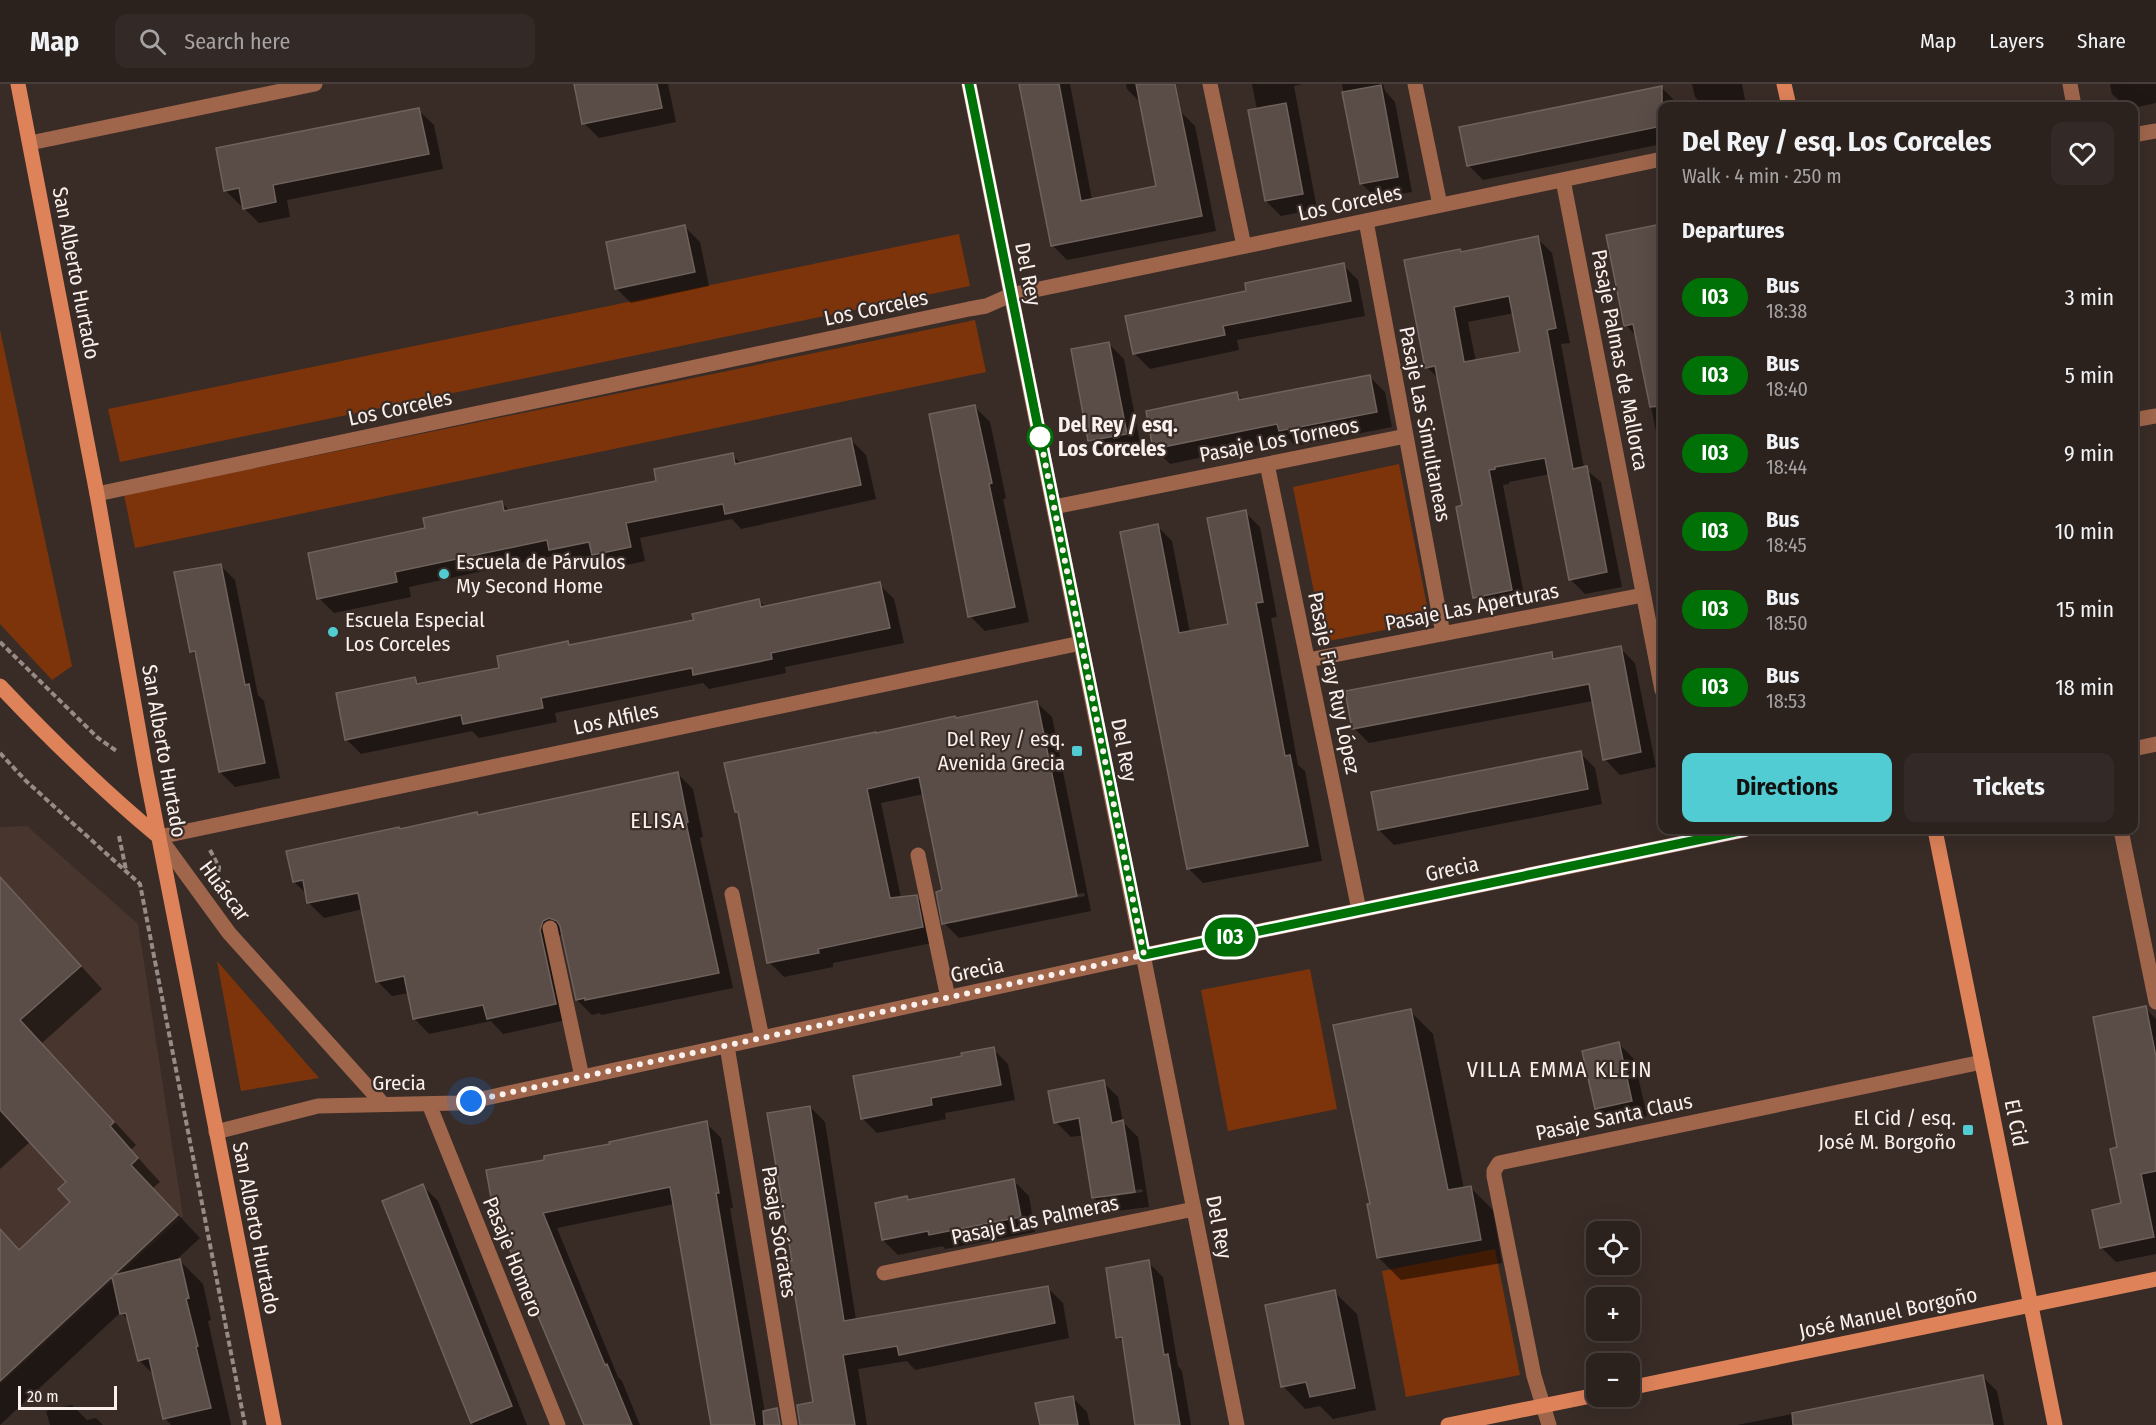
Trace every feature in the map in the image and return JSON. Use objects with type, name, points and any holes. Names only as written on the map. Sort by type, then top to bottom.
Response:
[{"type":"street","name":"San Alberto Hurtado","points":[[18,84],[97,494],[159,837],[274,1425]]},
{"type":"street","points":[[30,143],[315,84]]},
{"type":"street","name":"Del Rey","points":[[969,84],[1237,1425]]},
{"type":"street","points":[[1210,84],[1244,246]]},
{"type":"street","points":[[1415,84],[1440,205]]},
{"type":"street","points":[[1784,84],[1788,102]]},
{"type":"street","points":[[2070,84],[2073,102]]},
{"type":"street","points":[[2138,134],[2156,130]]},
{"type":"street","name":"Los Corceles","points":[[97,494],[986,306],[1011,295],[1658,160]]},
{"type":"street","name":"Pasaje Palmas de Mallorca","points":[[1563,180],[1658,669]]},
{"type":"street","name":"Pasaje Las Simultaneas","points":[[1366,221],[1443,634]]},
{"type":"street","points":[[2138,419],[2156,416]]},
{"type":"street","name":"Pasaje Los Torneos","points":[[1054,507],[1406,436]]},
{"type":"street","name":"Pasaje Fray Ruy López","points":[[1267,464],[1359,910]]},
{"type":"street","name":"Pasaje Las Aperturas","points":[[1308,660],[1644,595]]},
{"type":"street","name":"Los Alfiles","points":[[159,837],[1081,643]]},
{"type":"street","name":"Huáscar","points":[[0,686],[58,748],[159,837],[229,933],[383,1104]]},
{"type":"street","points":[[2138,748],[2156,744]]},
{"type":"street","name":"El Cid","points":[[1936,834],[2055,1425]]},
{"type":"street","points":[[2122,834],[2156,1002]]},
{"type":"street","name":"Grecia","points":[[216,1132],[303,1108],[335,1104],[457,1103],[486,1098],[1359,910],[1690,835]]},
{"type":"street","points":[[918,855],[948,998]]},
{"type":"street","points":[[732,894],[762,1038]]},
{"type":"street","points":[[550,928],[582,1077]]},
{"type":"street","name":"Pasaje Sócrates","points":[[727,1046],[790,1425]]},
{"type":"street","name":"Pasaje Santa Claus","points":[[1543,1406],[1534,1376],[1494,1176],[1498,1163],[1982,1062]]},
{"type":"street","name":"Pasaje Homero","points":[[429,1104],[558,1425]]},
{"type":"street","name":"Pasaje Las Palmeras","points":[[884,1273],[1194,1209]]},
{"type":"street","name":"José Manuel Borgoño","points":[[1640,1386],[2156,1279]]},
{"type":"street","points":[[1448,1425],[1586,1397]]},
{"type":"street","points":[[1543,1406],[1549,1425]]},
{"type":"path","points":[[0,642],[98,738]]},
{"type":"path","points":[[0,753],[26,781],[140,884],[245,1425]]},
{"type":"shaded area","points":[[959,234],[970,286],[120,462],[108,409]]},
{"type":"shaded area","points":[[975,320],[986,372],[135,548],[124,495]]},
{"type":"shaded area","points":[[0,330],[72,666],[52,680],[0,624]]},
{"type":"shaded area","points":[[1399,464],[1430,621],[1324,642],[1293,487]]},
{"type":"shaded area","points":[[27,826],[138,924],[183,1216],[0,1385],[0,827]]},
{"type":"shaded area","points":[[217,961],[319,1078],[241,1091]]},
{"type":"shaded area","points":[[1310,969],[1337,1109],[1228,1131],[1201,990]]},
{"type":"shaded area","points":[[1495,1249],[1520,1375],[1406,1397],[1382,1271]]},
{"type":"building","points":[[574,84],[657,84],[662,108],[582,124]]},
{"type":"building","points":[[1019,84],[1059,84],[1081,201],[1156,186],[1136,84],[1175,84],[1202,216],[1051,246]]},
{"type":"building","points":[[1381,85],[1398,177],[1360,184],[1342,92]]},
{"type":"building","points":[[1662,86],[1662,102],[1658,102],[1658,127],[1467,166],[1459,127]]},
{"type":"building","points":[[1286,103],[1303,194],[1265,201],[1248,110]]},
{"type":"building","points":[[419,108],[429,154],[273,185],[276,202],[243,209],[239,188],[224,191],[216,148]]},
{"type":"building","points":[[685,225],[695,272],[615,289],[606,242]]},
{"type":"building","points":[[1658,225],[1658,406],[1650,407],[1633,324],[1624,326],[1606,235]]},
{"type":"building","points":[[1538,236],[1556,328],[1547,330],[1573,469],[1587,466],[1607,572],[1569,580],[1545,458],[1495,467],[1489,470],[1512,590],[1473,598],[1456,507],[1462,505],[1435,366],[1425,368],[1404,260],[1460,249],[1461,252]],"holes":[[[1509,296],[1520,352],[1464,362],[1454,307]]]},
{"type":"building","points":[[1344,263],[1351,301],[1223,326],[1225,335],[1133,354],[1125,316],[1246,291],[1245,283]]},
{"type":"building","points":[[1109,342],[1127,434],[1088,441],[1071,349]]},
{"type":"building","points":[[1370,375],[1377,412],[1279,431],[1277,424],[1153,449],[1146,411],[1237,392],[1239,400]]},
{"type":"building","points":[[975,405],[1015,607],[968,617],[929,414]]},
{"type":"building","points":[[851,438],[861,485],[725,514],[723,504],[626,523],[631,547],[592,555],[589,542],[549,550],[547,540],[395,572],[397,582],[317,599],[308,553],[425,528],[423,518],[502,501],[504,511],[656,481],[654,469],[733,453],[735,464]]},
{"type":"building","points":[[1246,510],[1263,602],[1256,603],[1285,756],[1290,755],[1308,846],[1187,869],[1120,532],[1158,524],[1179,633],[1228,624],[1207,518]]},
{"type":"building","points":[[221,564],[245,685],[249,684],[265,763],[219,772],[195,651],[190,652],[174,572]]},
{"type":"building","points":[[880,582],[890,628],[771,653],[772,659],[693,675],[692,668],[541,698],[543,708],[463,724],[461,715],[345,740],[336,693],[415,677],[417,684],[499,668],[497,656],[568,641],[569,645],[694,620],[692,614],[759,599],[761,607]]},
{"type":"building","points":[[1621,646],[1641,752],[1603,760],[1589,684],[1352,729],[1345,691],[1552,652],[1553,659]]},
{"type":"building","points":[[1037,701],[1077,896],[942,924],[936,892],[942,890],[919,777],[867,789],[890,898],[917,895],[923,927],[818,949],[819,953],[767,963],[738,812],[735,812],[724,763]]},
{"type":"building","points":[[1581,751],[1588,789],[1378,830],[1371,792]]},
{"type":"building","points":[[678,772],[688,822],[686,823],[719,973],[576,1000],[560,926],[557,921],[549,918],[543,921],[540,930],[556,1004],[487,1019],[483,1005],[413,1019],[404,976],[376,982],[358,893],[307,903],[303,880],[293,882],[286,851],[477,812],[478,815]]},
{"type":"building","points":[[0,877],[81,966],[20,1020],[114,1122],[110,1126],[138,1158],[131,1165],[178,1215],[114,1275],[180,1259],[189,1298],[186,1299],[211,1408],[163,1419],[149,1358],[138,1361],[126,1313],[120,1314],[112,1277],[0,1381],[0,1229],[19,1250],[70,1202],[58,1189],[66,1182],[0,1110]]},
{"type":"building","points":[[2146,1006],[2156,1057],[2156,1171],[2141,1174],[2154,1237],[2100,1248],[2092,1210],[2121,1203],[2110,1149],[2117,1147],[2093,1017]]},
{"type":"building","points":[[1411,1009],[1448,1190],[1471,1186],[1481,1240],[1377,1258],[1367,1204],[1370,1204],[1333,1025]]},
{"type":"building","points":[[1619,1042],[1632,1101],[1595,1109],[1582,1051]]},
{"type":"building","points":[[994,1047],[1001,1085],[931,1098],[932,1105],[861,1119],[853,1076],[962,1056],[961,1053]]},
{"type":"building","points":[[1104,1080],[1112,1123],[1123,1120],[1135,1192],[1092,1198],[1079,1118],[1054,1123],[1048,1091]]},
{"type":"building","points":[[810,1106],[844,1321],[1048,1286],[1055,1323],[899,1355],[897,1346],[843,1355],[855,1425],[800,1425],[797,1405],[813,1402],[767,1113]]},
{"type":"building","points":[[707,1121],[719,1193],[716,1193],[755,1425],[711,1425],[670,1187],[543,1213],[632,1425],[584,1425],[499,1224],[496,1225],[486,1170],[544,1160],[544,1156],[610,1144],[609,1142]]},
{"type":"building","points":[[1014,1179],[1021,1217],[929,1235],[928,1231],[882,1240],[875,1203],[907,1196],[908,1200]]},
{"type":"building","points":[[423,1184],[512,1406],[471,1423],[382,1201]]},
{"type":"building","points":[[1149,1260],[1164,1355],[1168,1354],[1180,1425],[1135,1425],[1122,1337],[1116,1338],[1106,1268]]},
{"type":"building","points":[[1335,1290],[1355,1388],[1310,1397],[1306,1382],[1281,1387],[1265,1305]]},
{"type":"building","points":[[1983,1375],[1993,1425],[1793,1425],[1792,1413]]},
{"type":"building","points":[[1073,1396],[1078,1425],[1040,1425],[1035,1403]]},
{"type":"building","points":[[777,1408],[780,1425],[764,1425],[763,1411]]},
{"type":"bus line","name":"I03","points":[[969,84],[1144,955],[1726,834]]},
{"type":"place","name":"Del Rey / esq. Los Corceles","points":[[1040,437]]},
{"type":"place","name":"Escuela de Párvulos My Second Home","points":[[444,574]]},
{"type":"place","name":"Escuela Especial Los Corceles","points":[[333,632]]},
{"type":"place","name":"Del Rey / esq. Avenida Grecia","points":[[1077,751]]},
{"type":"place","name":"El Cid / esq. José M. Borgoño","points":[[1968,1130]]},
{"type":"district","name":"ELISA","points":[[658,820]]},
{"type":"district","name":"VILLA EMMA KLEIN","points":[[1560,1069]]},
{"type":"route","points":[[471,1101],[1144,955],[1040,437]]}]
